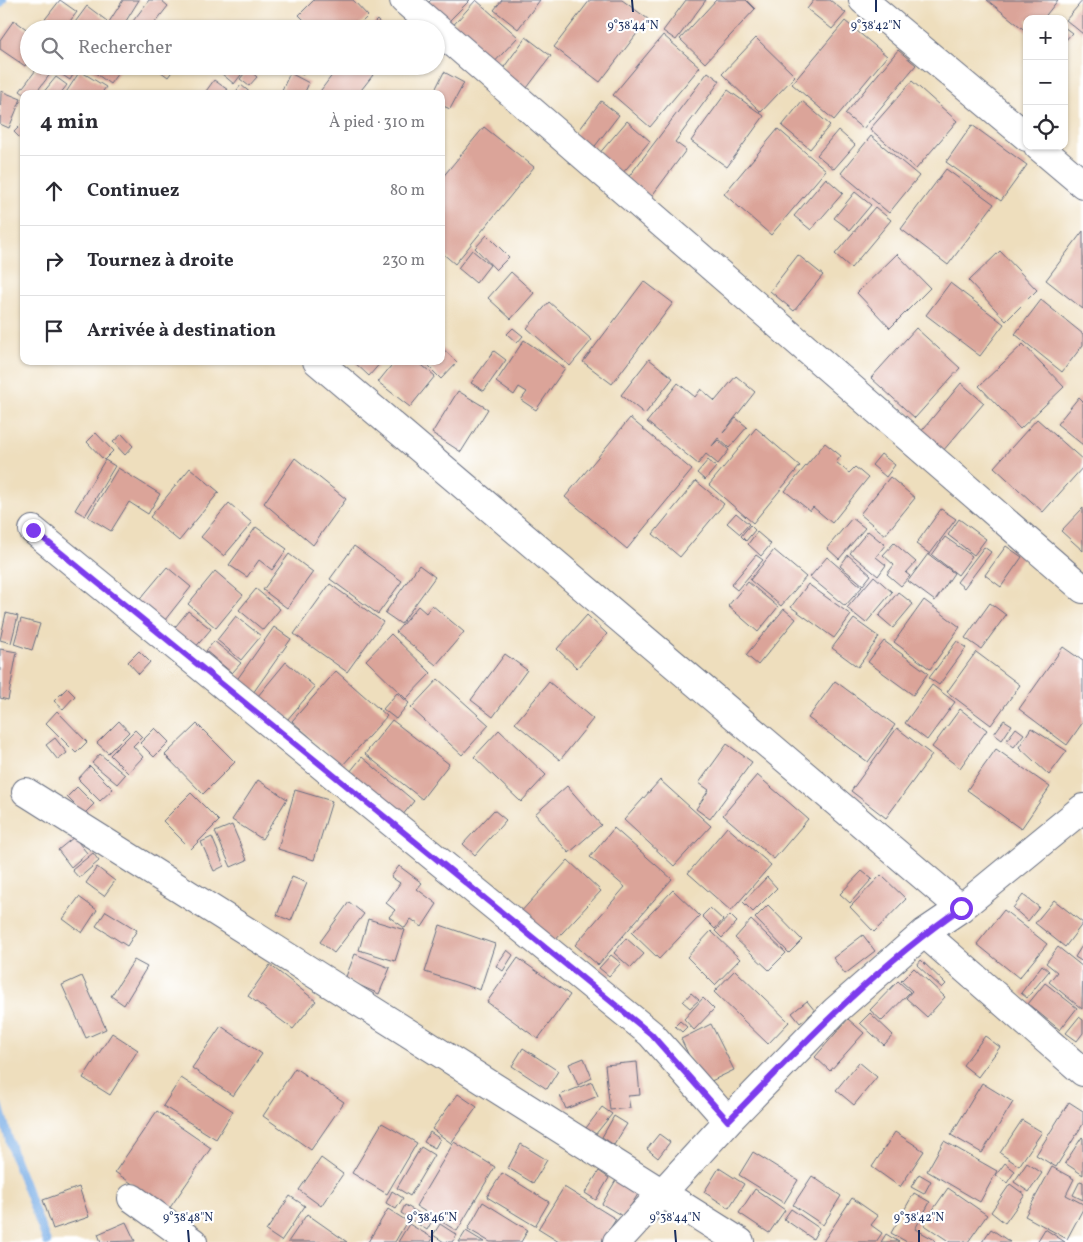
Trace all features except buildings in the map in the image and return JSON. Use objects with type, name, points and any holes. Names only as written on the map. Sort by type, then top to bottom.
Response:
[{"type":"street","points":[[404,0],[427,20]]},
{"type":"street","points":[[863,0],[1023,134]]},
{"type":"street","points":[[445,36],[1083,589]]},
{"type":"street","points":[[1043,150],[1083,184]]},
{"type":"street","points":[[322,365],[961,908]]},
{"type":"street","points":[[33,530],[651,1034],[728,1121]]},
{"type":"street","points":[[26,792],[740,1242]]},
{"type":"street","points":[[617,1242],[728,1121],[835,1011],[924,933],[961,908],[1083,808]]},
{"type":"street","points":[[924,933],[1083,1072]]},
{"type":"street","points":[[132,1198],[193,1242]]},
{"type":"waterway","points":[[0,4],[3,0]]},
{"type":"waterway","points":[[0,1107],[14,1157],[47,1242]]},
{"type":"route","points":[[33,530],[651,1034],[728,1121],[835,1011],[924,933],[961,908]]}]
